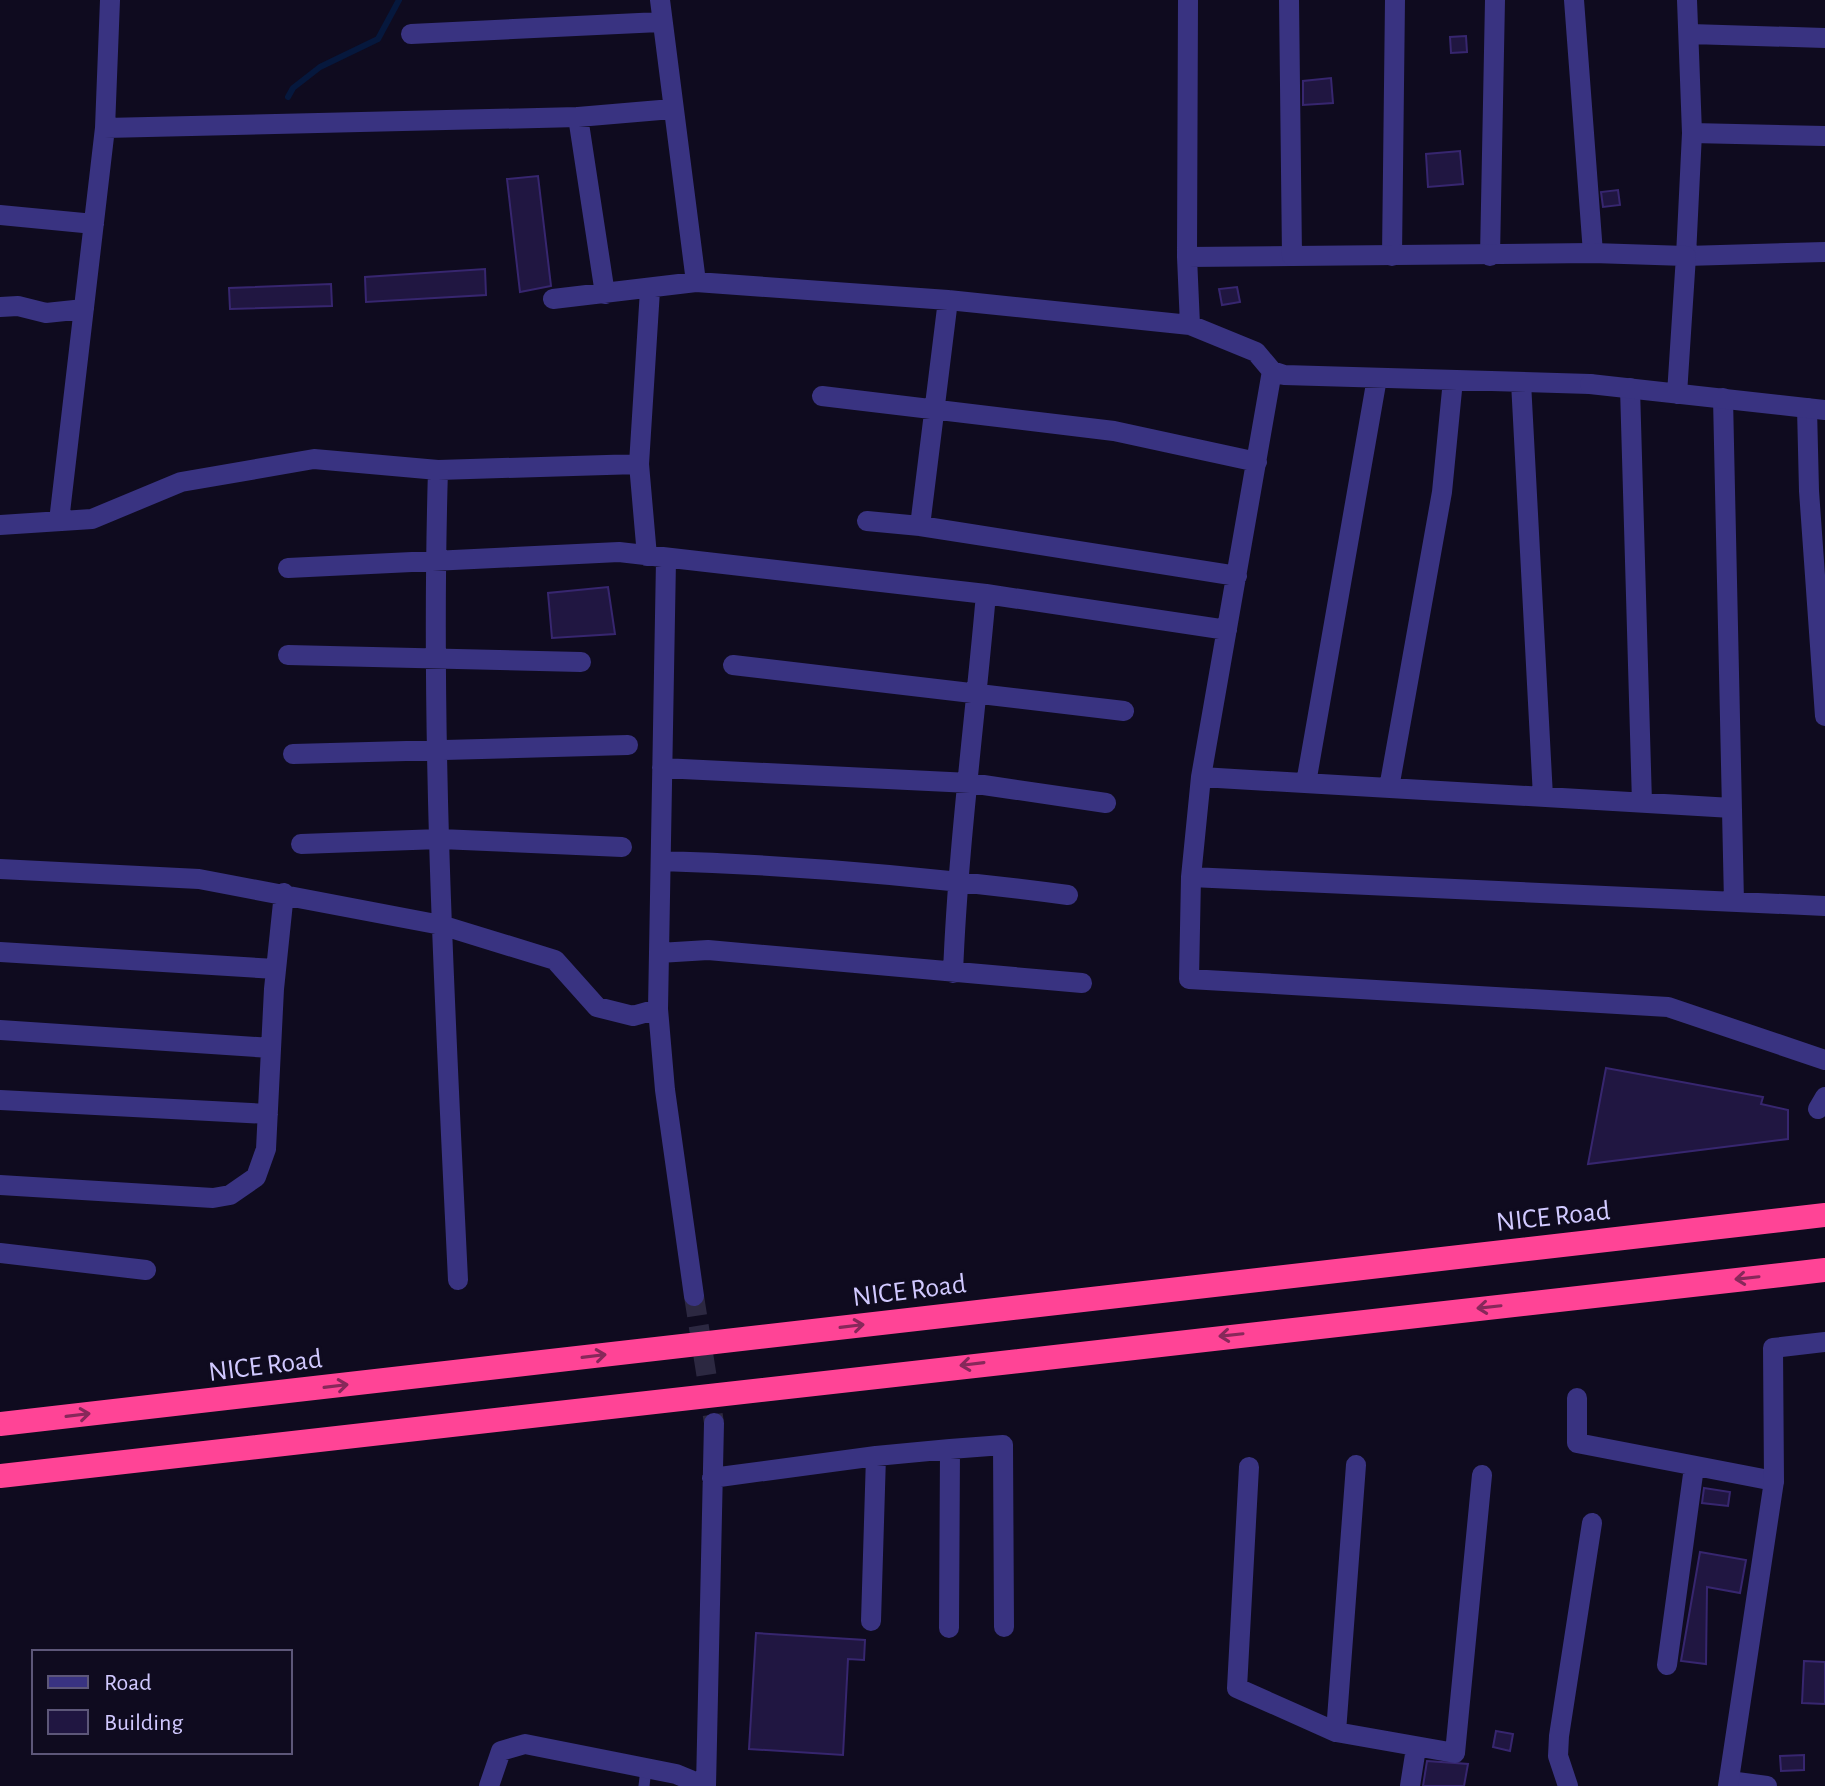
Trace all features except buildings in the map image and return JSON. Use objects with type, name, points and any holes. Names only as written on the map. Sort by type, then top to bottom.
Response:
[{"type":"highway","name":"NICE Road","points":[[0,1424],[1825,1215]]},
{"type":"highway","points":[[0,1476],[1825,1270]]},
{"type":"street","points":[[59,521],[105,128],[110,0]]},
{"type":"street","points":[[660,0],[660,22],[696,282]]},
{"type":"street","points":[[1188,0],[1187,257],[1190,325]]},
{"type":"street","points":[[1289,0],[1292,256]]},
{"type":"street","points":[[1392,256],[1395,0]]},
{"type":"street","points":[[1490,256],[1495,0]]},
{"type":"street","points":[[1574,0],[1593,253]]},
{"type":"street","points":[[1677,394],[1692,133],[1687,0]]},
{"type":"street","points":[[411,34],[660,22]]},
{"type":"street","points":[[1690,34],[1825,38]]},
{"type":"street","points":[[105,128],[578,117],[672,109]]},
{"type":"street","points":[[578,117],[605,294]]},
{"type":"street","points":[[1692,133],[1825,136]]},
{"type":"street","points":[[0,215],[94,224]]},
{"type":"street","points":[[1187,257],[1593,253],[1686,256],[1825,252]]},
{"type":"street","points":[[553,299],[650,290],[696,282],[948,300],[1190,325],[1256,352],[1272,371],[1284,375],[1590,384],[1816,409],[1809,491],[1825,716]]},
{"type":"street","points":[[650,290],[639,464],[656,558],[662,768],[658,1009],[665,1090],[694,1296]]},
{"type":"street","points":[[920,526],[948,300]]},
{"type":"street","points":[[0,307],[18,306],[46,313],[84,309]]},
{"type":"street","points":[[1272,371],[1201,777],[1191,877],[1189,979],[1668,1007],[1825,1060]]},
{"type":"street","points":[[1306,783],[1377,378]]},
{"type":"street","points":[[1389,788],[1442,492],[1453,380]]},
{"type":"street","points":[[1521,382],[1543,797]]},
{"type":"street","points":[[1630,388],[1642,803]]},
{"type":"street","points":[[822,396],[1114,431],[1257,462]]},
{"type":"street","points":[[1723,398],[1734,902]]},
{"type":"street","points":[[0,525],[92,519],[181,482],[314,459],[438,470],[639,464]]},
{"type":"street","points":[[438,470],[436,561],[441,925],[458,1280]]},
{"type":"street","points":[[867,521],[920,526],[1237,576]]},
{"type":"street","points":[[288,568],[619,552],[986,594],[1227,630]]},
{"type":"street","points":[[953,973],[956,880],[970,783],[986,594]]},
{"type":"street","points":[[288,655],[581,662]]},
{"type":"street","points":[[733,665],[1124,711]]},
{"type":"street","points":[[293,754],[628,745]]},
{"type":"street","points":[[662,768],[970,783],[1106,803]]},
{"type":"street","points":[[1201,777],[1732,808]]},
{"type":"street","points":[[301,844],[440,839],[622,847]]},
{"type":"street","points":[[661,861],[735,863],[956,880],[1068,895]]},
{"type":"street","points":[[0,869],[199,879],[441,925],[555,960],[597,1007],[633,1016],[658,1009]]},
{"type":"street","points":[[1191,877],[1825,906]]},
{"type":"street","points":[[0,1185],[213,1198],[230,1195],[256,1177],[266,1149],[276,969],[284,893]]},
{"type":"street","points":[[659,953],[708,950],[1082,983]]},
{"type":"street","points":[[0,952],[276,969]]},
{"type":"street","points":[[0,1030],[271,1048]]},
{"type":"street","points":[[0,1100],[268,1114]]},
{"type":"street","points":[[0,1253],[146,1270]]},
{"type":"street","points":[[1767,1786],[1728,1783],[1774,1481],[1773,1348],[1825,1342]]},
{"type":"street","points":[[1577,1398],[1577,1443],[1774,1481]]},
{"type":"street","points":[[489,1786],[501,1751],[525,1744],[645,1778],[676,1774],[705,1786],[714,1423]]},
{"type":"street","points":[[712,1478],[876,1456],[1003,1445],[1004,1627]]},
{"type":"street","points":[[949,1628],[950,1449]]},
{"type":"street","points":[[871,1621],[876,1456]]},
{"type":"street","points":[[1336,1732],[1356,1465]]},
{"type":"street","points":[[1249,1467],[1237,1688],[1336,1732],[1455,1753],[1482,1475]]},
{"type":"street","points":[[1667,1665],[1694,1467]]},
{"type":"street","points":[[1568,1786],[1558,1756],[1559,1736],[1592,1523]]},
{"type":"street","points":[[1410,1786],[1416,1748]]},
{"type":"waterway","points":[[288,97],[293,88],[320,67],[378,39],[399,0]]},
{"type":"tunnel","points":[[694,1296],[714,1423]]}]
